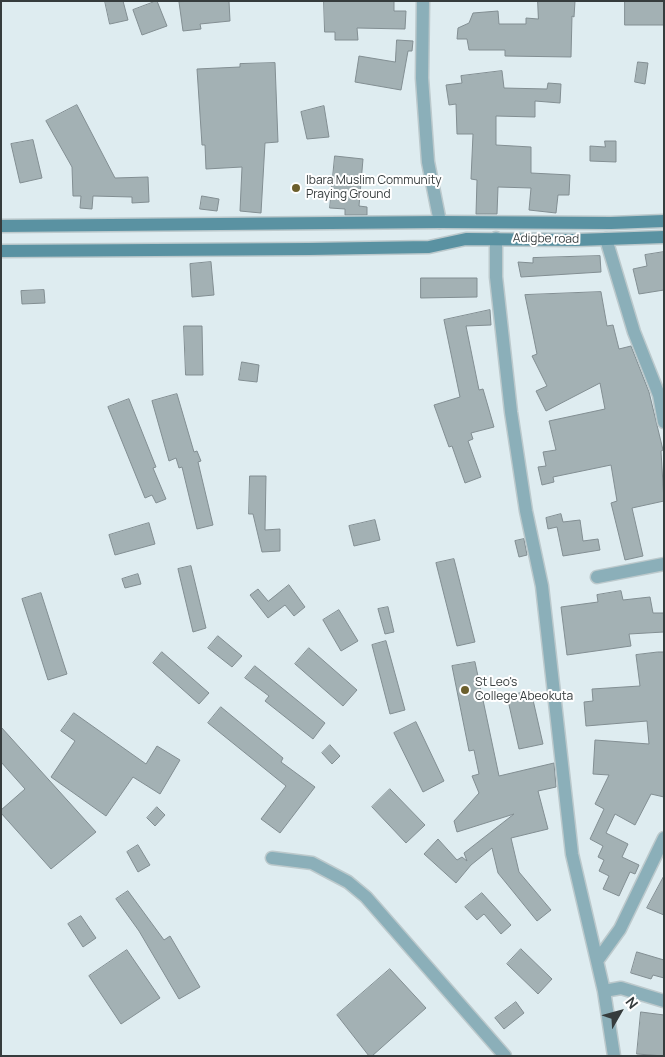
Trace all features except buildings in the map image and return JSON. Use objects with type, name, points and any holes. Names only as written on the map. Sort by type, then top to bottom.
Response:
[{"type":"main road","points":[[1,226],[440,222],[610,223],[664,221]]},
{"type":"main road","name":"Adigbe road","points":[[1,251],[429,246],[466,239],[664,237]]},
{"type":"street","points":[[422,1],[422,78],[428,162],[440,222]]},
{"type":"street","points":[[496,238],[496,277],[511,412],[526,512],[542,586],[572,854],[604,991],[614,1056]]},
{"type":"street","points":[[606,239],[634,332],[659,395],[664,422]]},
{"type":"street","points":[[597,577],[664,564]]},
{"type":"street","points":[[597,961],[620,929],[664,838]]},
{"type":"street","points":[[272,858],[312,863],[348,882],[366,897],[505,1056]]},
{"type":"street","points":[[604,991],[621,988],[664,1001]]},
{"type":"place","name":"Ibara Muslim Community Praying Ground","points":[[296,188]]},
{"type":"place","name":"St Leo's College Abeokuta","points":[[465,690]]}]
